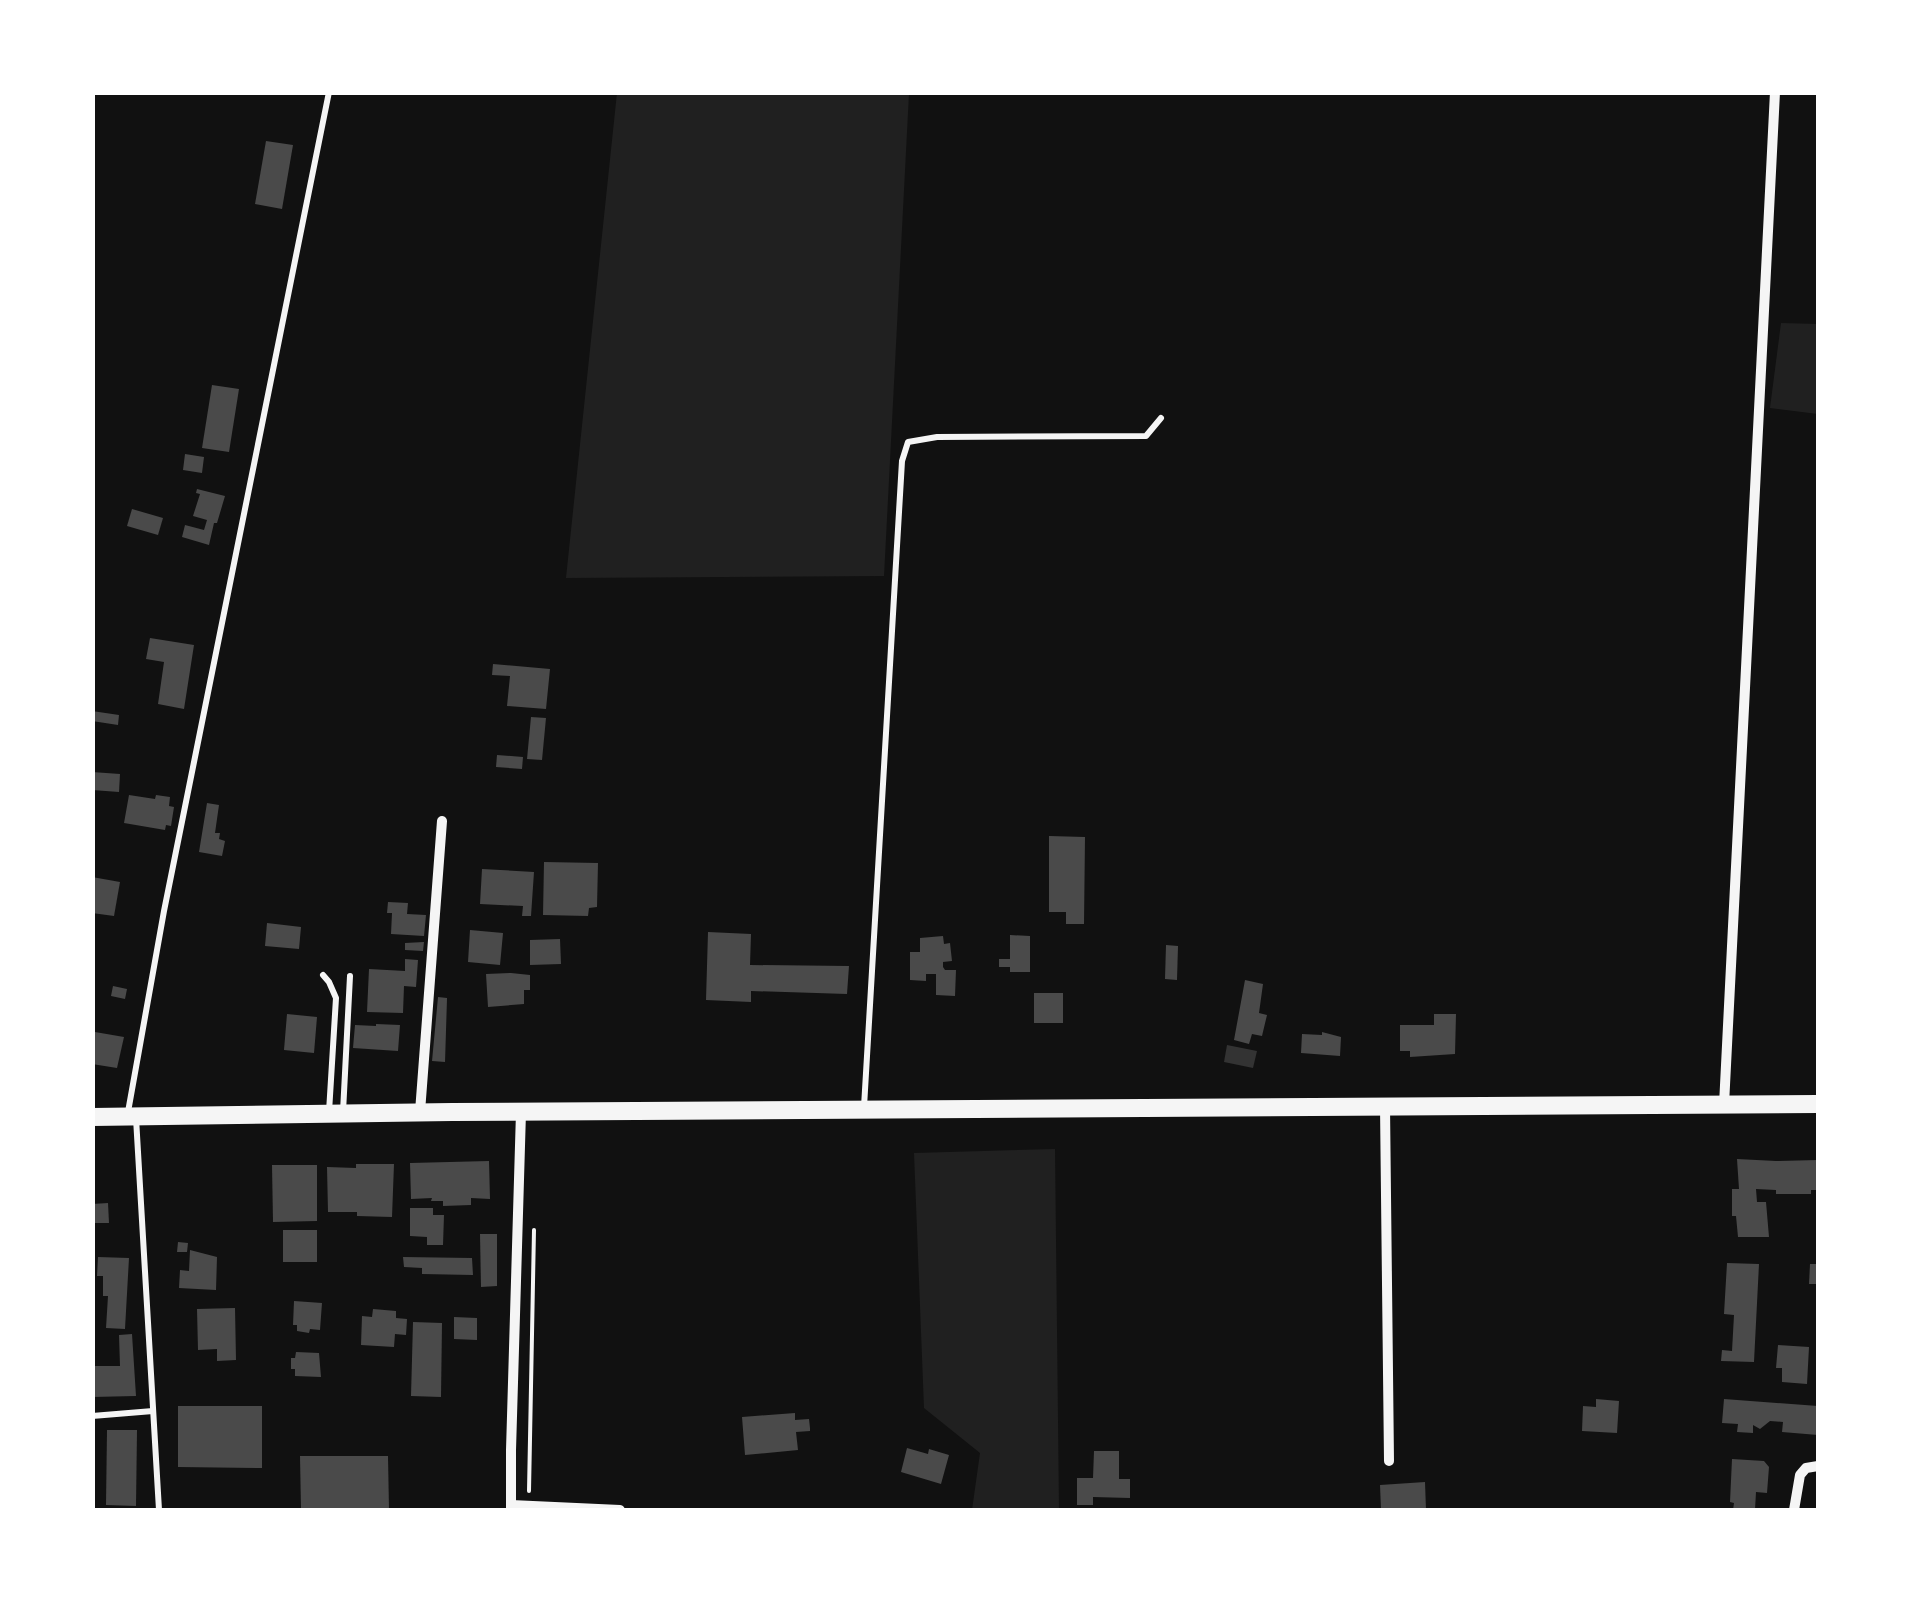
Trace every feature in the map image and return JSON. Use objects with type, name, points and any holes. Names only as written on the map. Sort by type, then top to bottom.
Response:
[{"type":"main road","points":[[92,1117],[1818,1104]]},
{"type":"street","points":[[1724,1104],[1775,92]]},
{"type":"street","points":[[420,1112],[442,821]]},
{"type":"street","points":[[1385,1106],[1389,1461]]},
{"type":"street","points":[[521,1112],[510,1450],[512,1508],[620,1510]]},
{"type":"street","points":[[1794,1510],[1800,1475],[1806,1468],[1818,1466]]},
{"type":"lane","points":[[160,1510],[131,1117],[164,912],[329,92]]},
{"type":"lane","points":[[864,1110],[902,461],[908,442],[937,437],[1146,436],[1161,418]]},
{"type":"lane","points":[[323,975],[336,998],[336,1114]]},
{"type":"lane","points":[[336,1114],[350,976]]},
{"type":"lane","points":[[92,1416],[154,1411]]},
{"type":"path","points":[[529,1506],[534,1228]]},
{"type":"shaded area","points":[[617,93],[909,93],[884,576],[566,578]]},
{"type":"shaded area","points":[[1781,323],[1818,324],[1818,414],[1770,408]]},
{"type":"shaded area","points":[[1227,1045],[1257,1051],[1253,1068],[1224,1062]]},
{"type":"shaded area","points":[[1055,1149],[1059,1510],[972,1510],[980,1453],[924,1408],[914,1153]]},
{"type":"building","points":[[266,141],[293,145],[282,209],[255,204]]},
{"type":"building","points":[[212,385],[239,389],[229,452],[202,448]]},
{"type":"building","points":[[185,454],[204,457],[202,473],[183,470]]},
{"type":"building","points":[[197,489],[225,496],[209,545],[182,537],[185,525],[204,530],[207,520],[193,516],[200,494]]},
{"type":"building","points":[[132,509],[163,518],[158,535],[127,526]]},
{"type":"building","points":[[150,638],[194,645],[184,709],[158,704],[164,662],[146,659]]},
{"type":"building","points":[[493,664],[550,669],[546,709],[507,706],[510,676],[492,675]]},
{"type":"building","points":[[92,711],[119,715],[118,725],[92,721]]},
{"type":"building","points":[[531,717],[546,718],[542,760],[527,759]]},
{"type":"building","points":[[497,755],[523,757],[522,769],[496,767]]},
{"type":"building","points":[[92,772],[120,774],[119,792],[92,790]]},
{"type":"building","points":[[129,795],[170,797],[169,806],[174,807],[171,826],[166,825],[165,830],[124,823]]},
{"type":"building","points":[[207,803],[219,805],[215,833],[220,833],[219,839],[225,841],[222,856],[199,852]]},
{"type":"building","points":[[1049,836],[1085,837],[1084,924],[1066,924],[1066,912],[1049,912]]},
{"type":"building","points":[[544,862],[598,863],[597,907],[589,908],[588,916],[543,915]]},
{"type":"building","points":[[482,869],[534,872],[531,916],[522,916],[523,906],[480,904]]},
{"type":"building","points":[[92,877],[120,882],[114,916],[92,913]]},
{"type":"building","points":[[388,902],[408,903],[407,914],[426,915],[424,936],[391,934]]},
{"type":"building","points":[[267,923],[301,927],[299,949],[265,946]]},
{"type":"building","points":[[470,930],[503,933],[500,965],[468,962]]},
{"type":"building","points":[[708,932],[751,934],[750,965],[849,966],[847,994],[751,991],[751,1002],[706,1000]]},
{"type":"building","points":[[1010,935],[1030,936],[1030,972],[1010,972],[1010,967],[999,967],[999,959],[1010,959]]},
{"type":"building","points":[[943,936],[944,944],[950,943],[952,961],[943,962],[943,967],[956,970],[955,996],[936,995],[936,974],[926,974],[926,981],[910,980],[910,952],[920,952],[920,938]]},
{"type":"building","points":[[560,939],[561,964],[530,965],[530,940]]},
{"type":"building","points":[[424,942],[423,951],[405,950],[405,943]]},
{"type":"building","points":[[1166,945],[1178,946],[1177,980],[1165,979]]},
{"type":"building","points":[[405,959],[418,960],[416,987],[404,986],[403,1013],[367,1012],[369,969],[405,971]]},
{"type":"building","points":[[486,974],[530,975],[530,990],[524,990],[524,1004],[488,1007]]},
{"type":"building","points":[[1245,980],[1263,984],[1259,1013],[1267,1015],[1262,1036],[1252,1034],[1249,1044],[1234,1040]]},
{"type":"building","points":[[113,986],[127,989],[125,999],[111,996]]},
{"type":"building","points":[[1034,993],[1063,993],[1063,1023],[1034,1023]]},
{"type":"building","points":[[438,997],[447,998],[445,1062],[432,1061]]},
{"type":"building","points":[[287,1014],[317,1017],[314,1053],[284,1050]]},
{"type":"building","points":[[1434,1014],[1456,1014],[1455,1054],[1410,1057],[1410,1051],[1400,1051],[1400,1025],[1434,1025]]},
{"type":"building","points":[[355,1025],[400,1025],[398,1051],[353,1048]]},
{"type":"building","points":[[95,1032],[124,1037],[117,1068],[92,1064]]},
{"type":"building","points":[[1322,1032],[1341,1037],[1340,1056],[1301,1053],[1302,1034]]},
{"type":"building","points":[[1737,1159],[1818,1160],[1818,1190],[1811,1190],[1811,1194],[1776,1194],[1776,1190],[1756,1189],[1757,1202],[1766,1202],[1769,1237],[1738,1237],[1736,1216],[1732,1216],[1732,1189],[1739,1189]]},
{"type":"building","points":[[489,1161],[490,1199],[471,1198],[471,1205],[443,1206],[443,1201],[431,1201],[432,1198],[411,1199],[410,1163]]},
{"type":"building","points":[[356,1164],[394,1164],[392,1217],[328,1212],[327,1167],[356,1168]]},
{"type":"building","points":[[272,1165],[317,1165],[317,1221],[273,1222]]},
{"type":"building","points":[[108,1203],[109,1223],[92,1223],[92,1204]]},
{"type":"building","points":[[410,1208],[433,1208],[433,1215],[444,1215],[443,1245],[427,1245],[427,1237],[410,1236]]},
{"type":"building","points":[[283,1230],[317,1230],[317,1262],[283,1262]]},
{"type":"building","points":[[480,1234],[497,1234],[497,1286],[481,1287]]},
{"type":"building","points":[[178,1242],[188,1243],[187,1252],[177,1252]]},
{"type":"building","points":[[190,1250],[217,1257],[216,1290],[179,1288],[180,1270],[189,1271]]},
{"type":"building","points":[[98,1257],[129,1258],[125,1329],[106,1328],[108,1296],[103,1296],[103,1276],[97,1276]]},
{"type":"building","points":[[403,1257],[472,1258],[473,1275],[422,1274],[422,1268],[404,1267]]},
{"type":"building","points":[[1727,1263],[1759,1264],[1754,1362],[1721,1361],[1722,1350],[1732,1351],[1734,1315],[1724,1314]]},
{"type":"building","points":[[1810,1264],[1818,1264],[1818,1284],[1809,1284]]},
{"type":"building","points":[[294,1301],[322,1303],[320,1330],[297,1331],[297,1325],[293,1325]]},
{"type":"building","points":[[235,1308],[236,1360],[217,1361],[217,1349],[198,1350],[197,1309]]},
{"type":"building","points":[[373,1309],[396,1311],[396,1318],[407,1319],[406,1335],[395,1334],[394,1347],[361,1345],[362,1316],[372,1317]]},
{"type":"building","points":[[454,1317],[477,1318],[477,1340],[454,1339]]},
{"type":"building","points":[[413,1322],[442,1323],[441,1397],[411,1396]]},
{"type":"building","points":[[132,1334],[136,1396],[92,1397],[92,1366],[120,1366],[119,1335]]},
{"type":"building","points":[[1778,1345],[1809,1347],[1807,1384],[1782,1382],[1782,1368],[1776,1368]]},
{"type":"building","points":[[296,1352],[319,1353],[321,1377],[295,1376],[291,1358],[295,1358]]},
{"type":"building","points":[[1596,1399],[1619,1401],[1617,1433],[1582,1431],[1583,1406],[1596,1407]]},
{"type":"building","points":[[1724,1399],[1818,1406],[1818,1435],[1782,1432],[1783,1422],[1770,1421],[1760,1429],[1753,1425],[1753,1433],[1737,1432],[1738,1424],[1722,1423]]},
{"type":"building","points":[[178,1406],[262,1406],[262,1468],[178,1467]]},
{"type":"building","points":[[795,1413],[795,1420],[809,1419],[810,1428],[796,1432],[798,1450],[745,1455],[742,1417]]},
{"type":"building","points":[[107,1430],[137,1430],[136,1506],[106,1505]]},
{"type":"building","points":[[907,1448],[949,1455],[941,1484],[901,1472]]},
{"type":"building","points":[[1094,1451],[1119,1451],[1119,1479],[1130,1479],[1130,1498],[1093,1497],[1093,1505],[1077,1505],[1077,1478],[1093,1478]]},
{"type":"building","points":[[300,1456],[388,1456],[389,1510],[301,1510]]},
{"type":"building","points":[[1732,1459],[1764,1461],[1769,1467],[1767,1493],[1756,1492],[1755,1510],[1733,1510]]},
{"type":"building","points":[[1425,1482],[1426,1510],[1381,1510],[1380,1485]]}]
